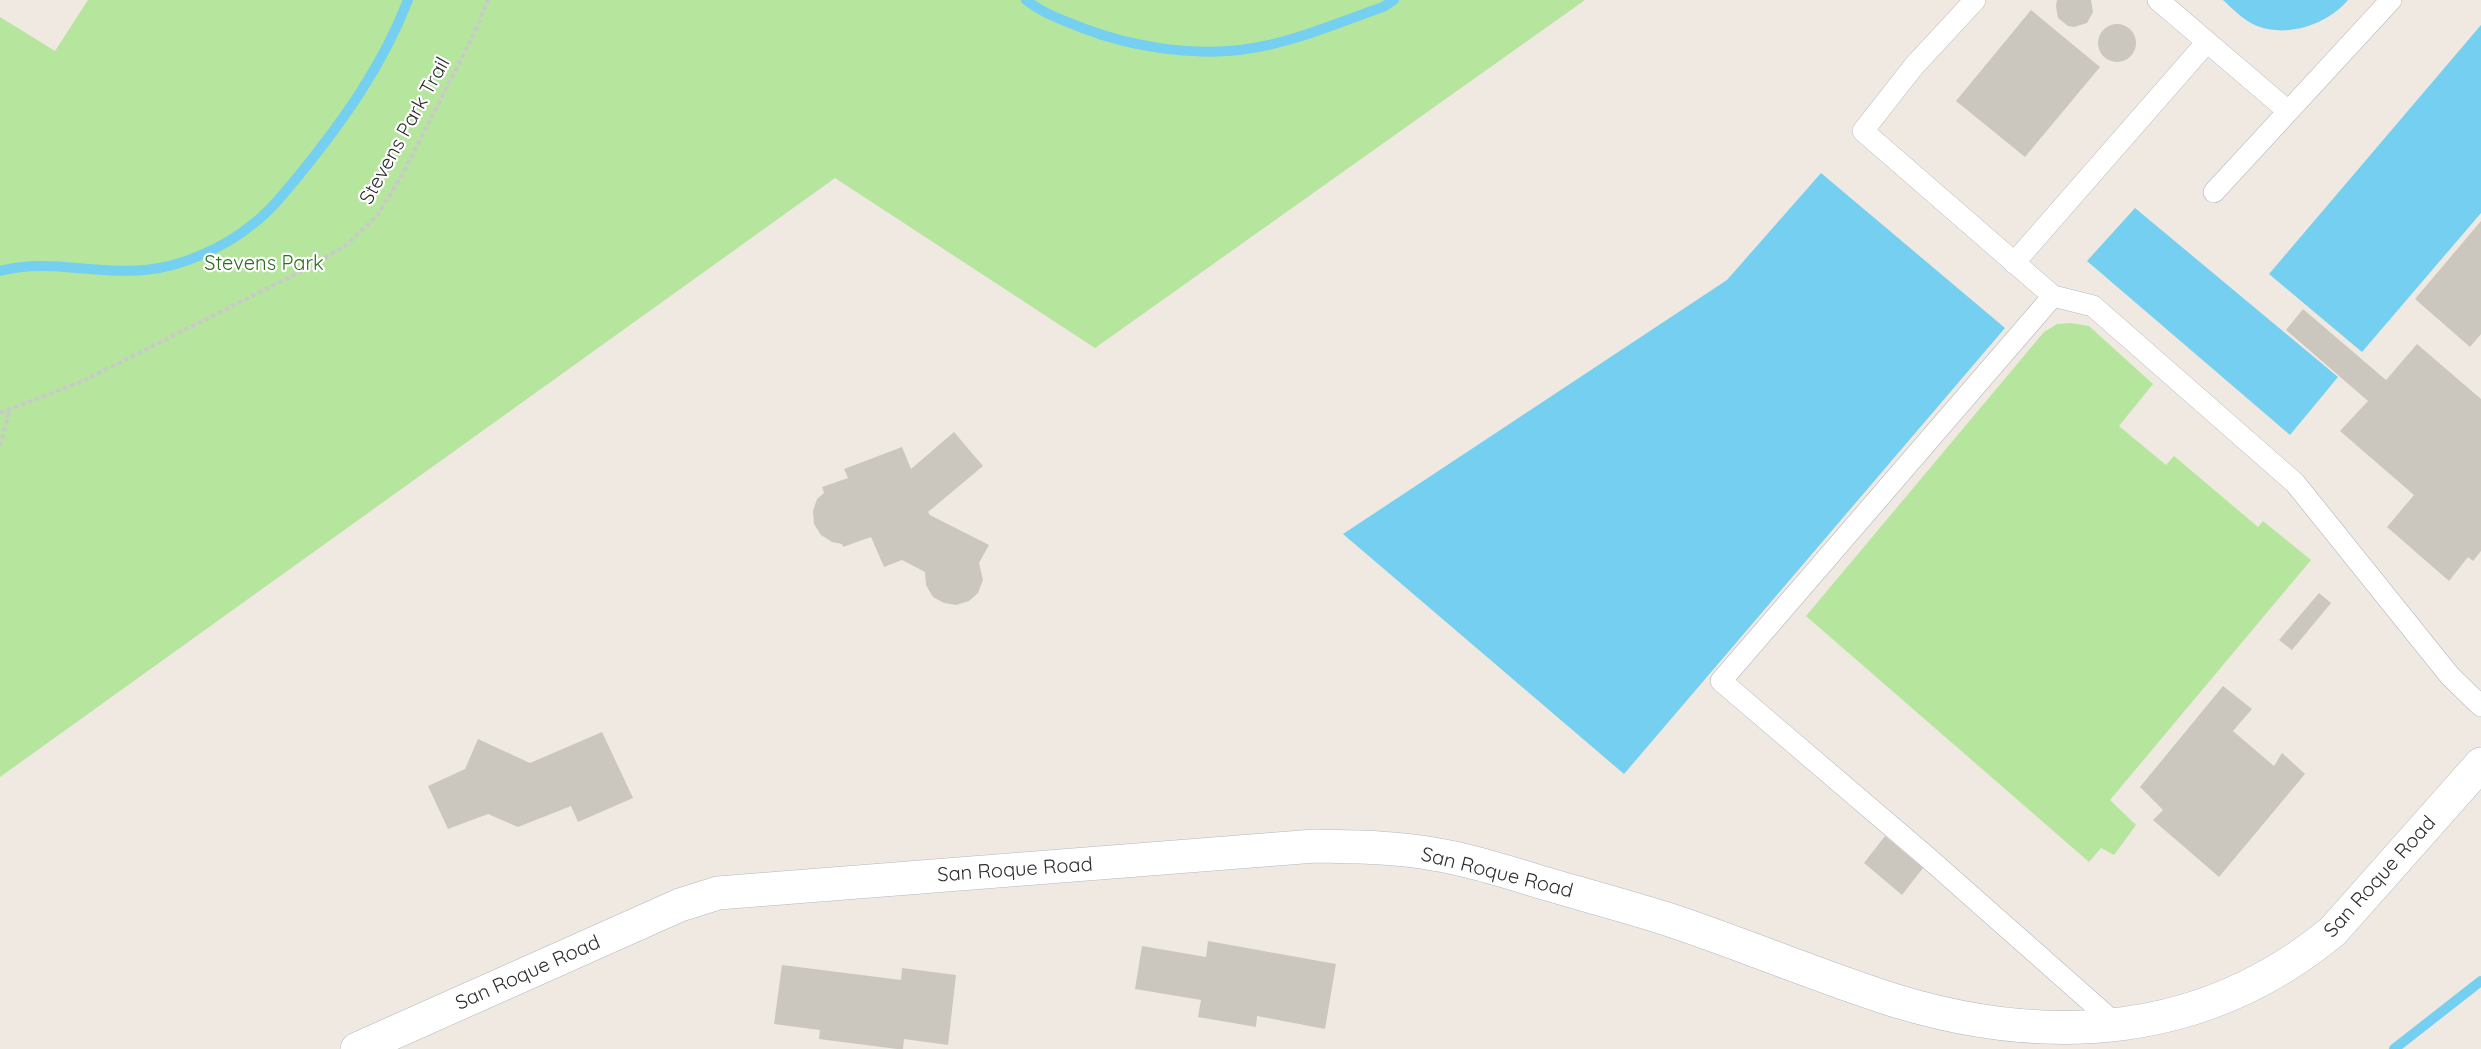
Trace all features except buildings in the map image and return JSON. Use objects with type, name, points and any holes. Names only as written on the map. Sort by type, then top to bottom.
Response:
[{"type":"street","name":"San Roque Road","points":[[357,1049],[680,905],[718,893],[1315,846],[1376,847],[1434,854],[1512,874],[1671,921],[1894,1000],[1975,1019],[2031,1027],[2077,1029],[2141,1022],[2183,1012],[2243,989],[2317,945],[2333,931],[2481,764]]},
{"type":"lane","points":[[1976,0],[1914,66],[1863,131],[2053,296],[2093,306],[2295,483],[2450,676],[2481,706]]},
{"type":"lane","points":[[2158,0],[2288,111]]},
{"type":"lane","points":[[2214,192],[2391,0]]},
{"type":"lane","points":[[2014,263],[2207,42]]},
{"type":"lane","points":[[2053,296],[1721,681],[1926,856],[2116,1024]]},
{"type":"path","name":"Stevens Park Trail","points":[[0,412],[83,381],[302,271],[345,246],[377,216],[402,175],[473,36],[488,0]]},
{"type":"path","points":[[0,446],[10,410]]},
{"type":"green space","name":"Stevens Park","points":[[88,0],[1585,0],[1095,348],[835,178],[0,777],[0,17],[55,51]]},
{"type":"green space","points":[[2071,323],[2089,326],[2153,384],[2119,426],[2166,465],[2174,456],[2258,527],[2263,521],[2311,560],[2110,800],[2136,825],[2114,855],[2101,848],[2089,862],[1806,616],[2044,332],[2057,324]]},
{"type":"water","points":[[2223,0],[2348,0],[2330,16],[2319,22],[2281,30],[2252,24]]},
{"type":"water","points":[[2481,25],[2481,213],[2362,352],[2269,274]]},
{"type":"water","points":[[1821,173],[2005,328],[1624,774],[1343,534],[1727,280]]},
{"type":"water","points":[[2135,208],[2338,377],[2290,435],[2087,261]]},
{"type":"waterway","points":[[0,271],[36,266],[145,270],[174,265],[230,240],[266,213],[316,154],[361,92],[387,47],[408,0]]},
{"type":"waterway","points":[[1026,0],[1056,17],[1104,36],[1157,48],[1211,52],[1248,49],[1287,40],[1383,7],[1394,0]]},
{"type":"waterway","points":[[2394,1049],[2481,981]]}]
